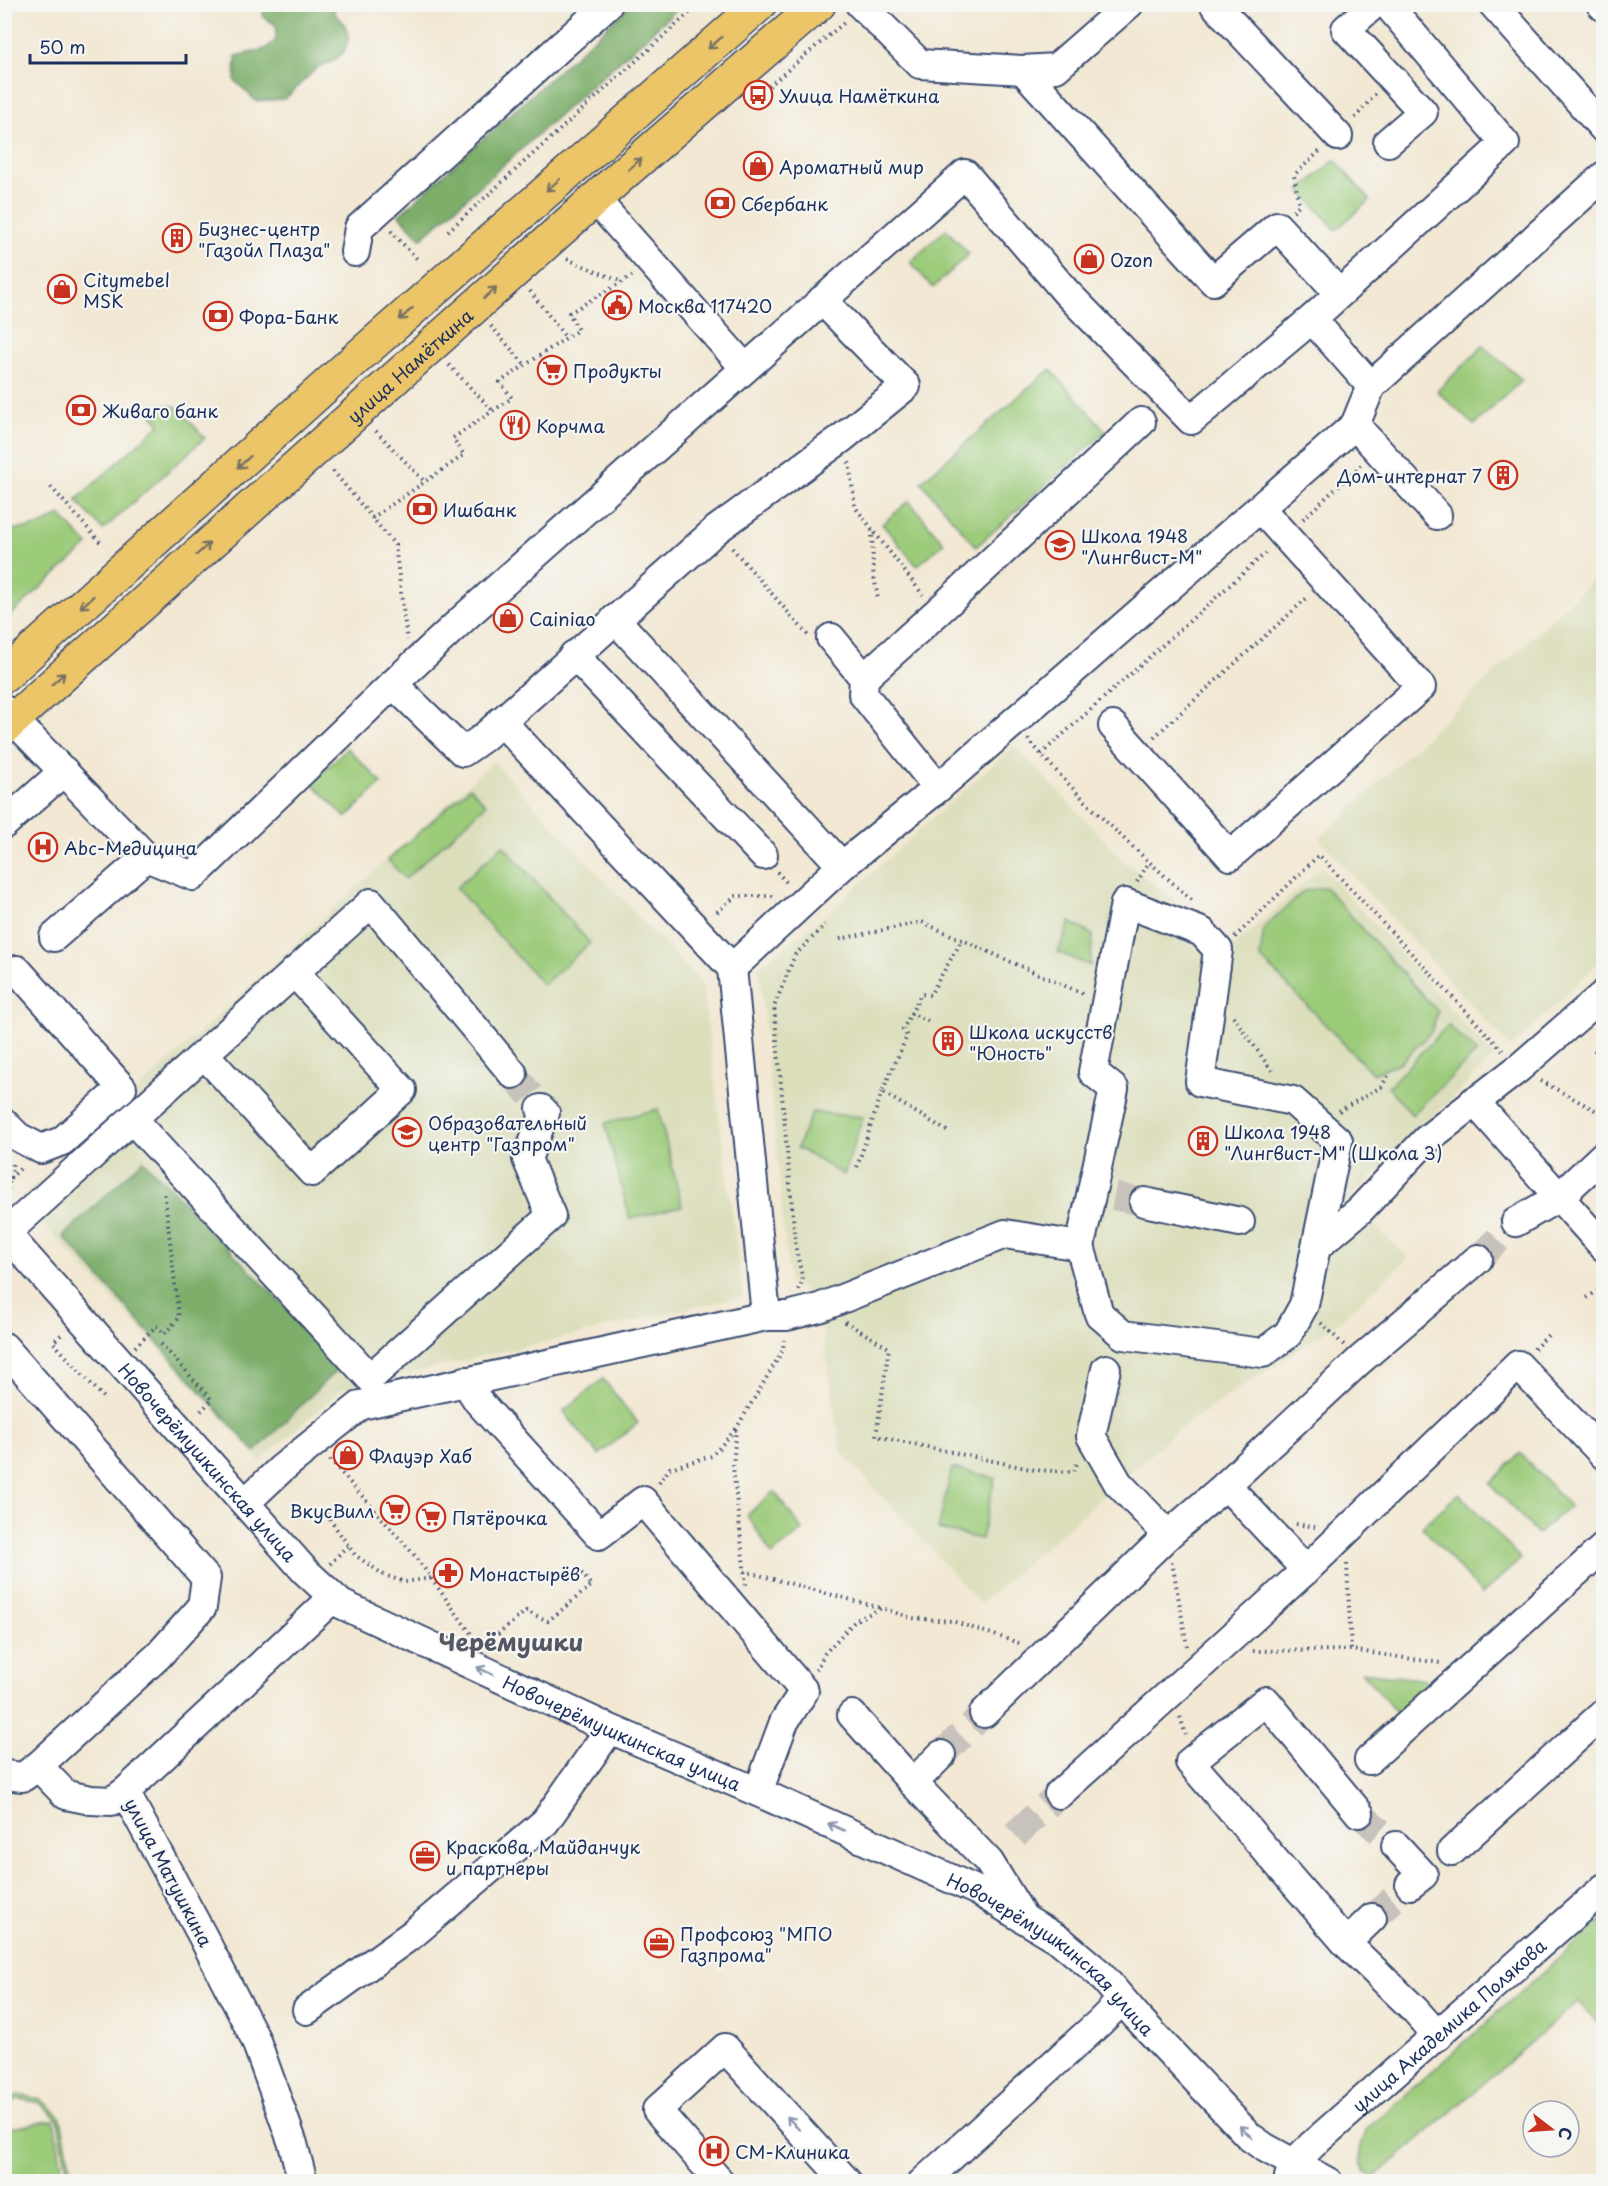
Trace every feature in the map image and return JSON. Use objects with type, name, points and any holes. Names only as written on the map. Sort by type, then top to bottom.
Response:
[{"type":"main road","points":[[4,676],[359,356],[760,4]]},
{"type":"main road","name":"улица Намёткина","points":[[8,719],[595,199],[819,4]]},
{"type":"street","points":[[355,252],[359,228],[608,4]]},
{"type":"street","points":[[860,4],[920,64],[1023,70],[1056,68],[1129,4]]},
{"type":"street","points":[[1214,4],[1338,136]]},
{"type":"street","points":[[1374,4],[1346,29],[1422,112],[1388,142]]},
{"type":"street","points":[[8,719],[64,771],[146,857],[193,876],[474,608],[965,174],[1066,292],[1191,420],[1312,319],[1505,142],[1387,4]]},
{"type":"street","points":[[1493,4],[1604,129]]},
{"type":"street","points":[[1023,70],[1213,281],[1277,226],[1340,293]]},
{"type":"street","points":[[732,968],[800,898],[938,788],[1355,425],[1371,386],[1604,176]]},
{"type":"street","points":[[595,199],[745,368]]},
{"type":"street","points":[[401,676],[463,753],[716,530],[842,438],[906,386],[822,300]]},
{"type":"street","points":[[1312,319],[1371,386]]},
{"type":"street","points":[[938,788],[863,694],[864,678],[1141,422]]},
{"type":"street","points":[[1355,425],[1437,515]]},
{"type":"street","points":[[1113,726],[1230,856],[1421,687],[1260,508]]},
{"type":"street","points":[[131,563],[128,579],[131,587],[143,593],[157,589]]},
{"type":"street","points":[[615,619],[842,866]]},
{"type":"street","points":[[823,640],[864,678]]},
{"type":"street","points":[[574,656],[764,855]]},
{"type":"street","points":[[501,721],[732,968],[776,1316]]},
{"type":"street","points":[[4,824],[64,771]]},
{"type":"street","points":[[54,937],[146,857]]},
{"type":"street","points":[[5,1232],[371,903],[513,1074]]},
{"type":"street","points":[[1125,903],[1202,932],[1218,950],[1213,988],[1200,1082],[1293,1101],[1338,1141],[1304,1305],[1288,1334],[1263,1353],[1124,1335],[1099,1314],[1080,1246],[1103,1194],[1114,1089],[1093,1072],[1125,903]]},
{"type":"street","points":[[11,1130],[42,1149],[62,1141],[122,1088],[17,970]]},
{"type":"street","points":[[204,1054],[312,1172],[402,1090],[294,972]]},
{"type":"street","points":[[1316,1247],[1360,1210],[1426,1140],[1519,1068],[1604,994]]},
{"type":"street","points":[[1474,1101],[1604,1247]]},
{"type":"street","points":[[132,1119],[370,1378],[551,1216],[527,1159],[545,1113],[541,1109]]},
{"type":"street","points":[[1516,1222],[1559,1197],[1604,1155]]},
{"type":"street","points":[[1144,1202],[1240,1222]]},
{"type":"street","name":"Новочерёмушкинская улица","points":[[5,1232],[306,1571],[333,1598],[358,1613],[609,1729],[758,1792],[978,1891],[1061,1941],[1100,1974],[1250,2137],[1292,2172],[1328,2181]]},
{"type":"street","points":[[246,1502],[281,1469],[361,1405],[819,1308],[1005,1234],[1080,1246]]},
{"type":"street","points":[[984,1713],[1168,1535],[1226,1485],[1359,1360],[1478,1259]]},
{"type":"street","points":[[4,1347],[206,1578],[202,1607],[158,1656],[38,1766],[23,1777],[4,1775]]},
{"type":"street","points":[[1059,1794],[1346,1533],[1518,1365],[1604,1455]]},
{"type":"street","points":[[1106,1369],[1091,1436],[1118,1483],[1168,1535]]},
{"type":"street","points":[[465,1382],[478,1401],[599,1535],[643,1501],[804,1691],[784,1722],[758,1792]]},
{"type":"street","points":[[1226,1485],[1306,1570]]},
{"type":"street","points":[[1369,1760],[1604,1547]]},
{"type":"street","name":"улица Матушкина","points":[[303,2181],[293,2144],[255,2038],[125,1792],[333,1598]]},
{"type":"street","points":[[1359,1813],[1266,1701],[1190,1762],[1346,1943],[1415,2010],[1438,2036]]},
{"type":"street","points":[[1452,1851],[1604,1713]]},
{"type":"street","points":[[852,1715],[989,1862],[1024,1918]]},
{"type":"street","points":[[308,2010],[414,1933],[545,1822],[609,1729]]},
{"type":"street","points":[[913,1783],[941,1755]]},
{"type":"street","points":[[38,1766],[66,1795],[112,1801],[125,1792]]},
{"type":"street","points":[[1396,1846],[1423,1875],[1410,1885]]},
{"type":"street","name":"улица Академика Полякова","points":[[1292,2172],[1438,2036],[1604,1888]]},
{"type":"street","points":[[1346,1943],[1372,1918]]},
{"type":"street","points":[[923,2181],[1100,2023],[1122,2000]]},
{"type":"street","points":[[720,2181],[657,2110],[725,2048],[847,2181]]},
{"type":"path","points":[[448,231],[699,4]]},
{"type":"path","points":[[375,213],[417,259]]},
{"type":"path","points":[[566,259],[622,282]]},
{"type":"path","points":[[372,518],[464,455],[453,438],[513,398],[500,382],[578,330],[569,313],[653,264]]},
{"type":"path","points":[[530,291],[566,338]]},
{"type":"path","points":[[490,326],[525,365]]},
{"type":"path","points":[[449,364],[493,411]]},
{"type":"path","points":[[376,431],[425,482]]},
{"type":"path","points":[[842,438],[848,451],[855,507],[919,590]]},
{"type":"path","points":[[1041,754],[1285,536],[1378,449]]},
{"type":"path","points":[[333,471],[395,545],[401,676]]},
{"type":"path","points":[[51,487],[101,543]]},
{"type":"path","points":[[872,529],[873,570],[878,599]]},
{"type":"path","points":[[716,530],[823,640]]},
{"type":"path","points":[[1137,753],[1326,580]]},
{"type":"path","points":[[1016,721],[1021,731],[1073,790],[1149,862],[1201,907]]},
{"type":"path","points":[[764,855],[800,898]]},
{"type":"path","points":[[1227,930],[1235,937],[1319,855],[1519,1068],[1604,1116]]},
{"type":"path","points":[[717,912],[736,896],[800,898]]},
{"type":"path","points":[[840,939],[922,922],[1106,1005]]},
{"type":"path","points":[[803,1280],[796,1250],[774,1007],[795,954],[825,925]]},
{"type":"path","points":[[857,1167],[882,1092],[907,1036],[903,1029],[910,1012],[921,994],[930,995],[962,940]]},
{"type":"path","points":[[1213,988],[1293,1101]]},
{"type":"path","points":[[910,1012],[928,1022]]},
{"type":"path","points":[[1594,1052],[1604,1043]]},
{"type":"path","points":[[1318,1123],[1381,1087],[1389,1074]]},
{"type":"path","points":[[882,1092],[947,1131]]},
{"type":"path","points":[[5,1204],[11,1130]]},
{"type":"path","points":[[134,1348],[156,1326],[164,1334],[179,1318],[159,1148]]},
{"type":"path","points":[[1587,1298],[1604,1286]]},
{"type":"path","points":[[1304,1305],[1359,1360]]},
{"type":"path","points":[[819,1308],[889,1348],[876,1436],[1035,1470],[1073,1472],[1091,1436]]},
{"type":"path","points":[[663,1478],[670,1468],[712,1456],[736,1429],[783,1350],[776,1316]]},
{"type":"path","points":[[61,1335],[53,1342],[106,1400]]},
{"type":"path","points":[[161,1344],[212,1400],[195,1416]]},
{"type":"path","points":[[736,1429],[733,1467],[751,1628]]},
{"type":"path","points":[[330,1460],[416,1557],[482,1648],[526,1611],[548,1621],[592,1585],[581,1573]]},
{"type":"path","points":[[326,1514],[355,1555],[384,1575],[405,1582],[431,1578]]},
{"type":"path","points":[[1254,1515],[1346,1533],[1351,1650]]},
{"type":"path","points":[[1168,1535],[1187,1647]]},
{"type":"path","points":[[328,1565],[348,1545]]},
{"type":"path","points":[[744,1571],[911,1618],[952,1621],[1046,1651]]},
{"type":"path","points":[[804,1691],[825,1653],[848,1628],[856,1620],[882,1608]]},
{"type":"path","points":[[1217,1651],[1351,1650],[1471,1667]]},
{"type":"path","points":[[1171,1693],[1188,1741]]},
{"type":"shaded area","points":[[1603,570],[1603,958],[1511,1048],[1319,839]]},
{"type":"shaded area","points":[[1014,745],[1126,863],[1234,946],[1322,867],[1494,1057],[1348,1200],[1409,1258],[1329,1330],[1180,1428],[981,1604],[841,1452],[817,1299],[789,1282],[759,967],[820,920]]},
{"type":"shaded area","name":"Образовательный центр \"Газпром\"","points":[[493,761],[702,984],[743,1296],[342,1389],[260,1461],[20,1199]]},
{"type":"green space","points":[[632,4],[682,5],[421,239],[399,215]]},
{"type":"green space","points":[[264,5],[336,5],[334,13],[344,23],[349,37],[344,52],[332,62],[318,67],[285,99],[256,101],[235,81],[236,56],[265,49],[276,40],[276,25],[263,17]]},
{"type":"green space","points":[[1335,160],[1370,200],[1336,230],[1300,190]]},
{"type":"green space","points":[[946,229],[969,254],[933,288],[910,262]]},
{"type":"green space","points":[[1483,346],[1522,380],[1474,425],[1437,391]]},
{"type":"green space","points":[[1050,369],[1106,431],[976,547],[921,482]]},
{"type":"green space","points":[[168,405],[177,407],[205,438],[103,530],[76,500],[160,424],[151,413]]},
{"type":"green space","points":[[909,501],[944,543],[917,566],[882,524]]},
{"type":"green space","points":[[60,515],[88,545],[5,620],[5,528],[34,527]]},
{"type":"green space","points":[[347,748],[382,783],[346,818],[312,783]]},
{"type":"green space","points":[[470,787],[486,805],[405,879],[388,860]]},
{"type":"green space","points":[[503,845],[590,943],[543,985],[456,888]]},
{"type":"green space","points":[[1325,887],[1438,1012],[1431,1032],[1401,1062],[1373,1074],[1260,957],[1264,928],[1304,891]]},
{"type":"green space","points":[[1070,922],[1093,935],[1090,966],[1058,952]]},
{"type":"green space","points":[[1448,1025],[1477,1052],[1412,1115],[1388,1087]]},
{"type":"green space","points":[[658,1109],[682,1206],[630,1219],[605,1123]]},
{"type":"green space","points":[[812,1112],[863,1117],[844,1175],[797,1148]]},
{"type":"green space","points":[[143,1160],[341,1365],[255,1452],[63,1236]]},
{"type":"green space","points":[[603,1379],[638,1423],[599,1455],[563,1411]]},
{"type":"green space","points":[[1520,1453],[1570,1506],[1538,1534],[1490,1484]]},
{"type":"green space","points":[[952,1468],[995,1478],[981,1539],[938,1529]]},
{"type":"green space","points":[[774,1491],[803,1530],[772,1555],[747,1515]]},
{"type":"green space","points":[[1459,1493],[1521,1559],[1482,1594],[1422,1527]]},
{"type":"green space","points":[[1362,1672],[1444,1682],[1402,1720]]},
{"type":"green space","points":[[1603,1919],[1603,2028],[1578,2002],[1374,2178],[1368,2173],[1363,2168],[1360,2156],[1367,2129]]},
{"type":"green space","points":[[17,2095],[41,2099],[61,2118],[73,2181],[69,2181],[58,2120],[40,2103],[18,2099],[5,2108],[5,2104]]},
{"type":"green space","points":[[54,2120],[64,2181],[9,2181],[5,2155],[5,2129]]},
{"type":"tunnel","points":[[513,1074],[541,1109]]},
{"type":"tunnel","points":[[1114,1196],[1144,1202]]},
{"type":"tunnel","points":[[1478,1259],[1516,1222]]},
{"type":"tunnel","points":[[941,1755],[984,1713]]},
{"type":"tunnel","points":[[1015,1835],[1059,1794]]},
{"type":"tunnel","points":[[1359,1813],[1396,1846]]},
{"type":"tunnel","points":[[1372,1918],[1410,1885]]},
{"type":"place","name":"Улица Намёткина","points":[[758,95]]},
{"type":"place","name":"Ароматный мир","points":[[758,166]]},
{"type":"place","name":"Сбербанк","points":[[720,203]]},
{"type":"place","name":"Бизнес-центр \"Газойл Плаза\"","points":[[177,238]]},
{"type":"place","name":"Ozon","points":[[1089,259]]},
{"type":"place","name":"Citymebel MSK","points":[[62,289]]},
{"type":"place","name":"Москва 117420","points":[[617,305]]},
{"type":"place","name":"Фора-Банк","points":[[218,316]]},
{"type":"place","name":"Продукты","points":[[552,370]]},
{"type":"place","name":"Живаго банк","points":[[81,410]]},
{"type":"place","name":"Корчма","points":[[515,425]]},
{"type":"place","name":"Дом-интернат 7","points":[[1503,475]]},
{"type":"place","name":"Ишбанк","points":[[422,509]]},
{"type":"place","name":"Школа 1948 \"Лингвист-М\"","points":[[1060,545]]},
{"type":"place","name":"Cainiao","points":[[508,618]]},
{"type":"place","name":"Abc-Медицина","points":[[43,847]]},
{"type":"place","name":"Школа искусств \"Юность\"","points":[[948,1041]]},
{"type":"place","name":"Образовательный центр \"Газпром\"","points":[[407,1132]]},
{"type":"place","name":"Школа 1948 \"Лингвист-М\" (Школа 3)","points":[[1203,1141]]},
{"type":"place","name":"Флауэр Хаб","points":[[348,1455]]},
{"type":"place","name":"ВкусВилл","points":[[395,1510]]},
{"type":"place","name":"Пятёрочка","points":[[431,1517]]},
{"type":"place","name":"Монастырёв","points":[[448,1573]]},
{"type":"place","name":"Краскова, Майданчук и партнеры","points":[[425,1856]]},
{"type":"place","name":"Профсоюз \"МПО Газпрома\"","points":[[659,1943]]},
{"type":"place","name":"СМ-Клиника","points":[[714,2151]]},
{"type":"district","name":"Черёмушки","points":[[511,1641]]}]
